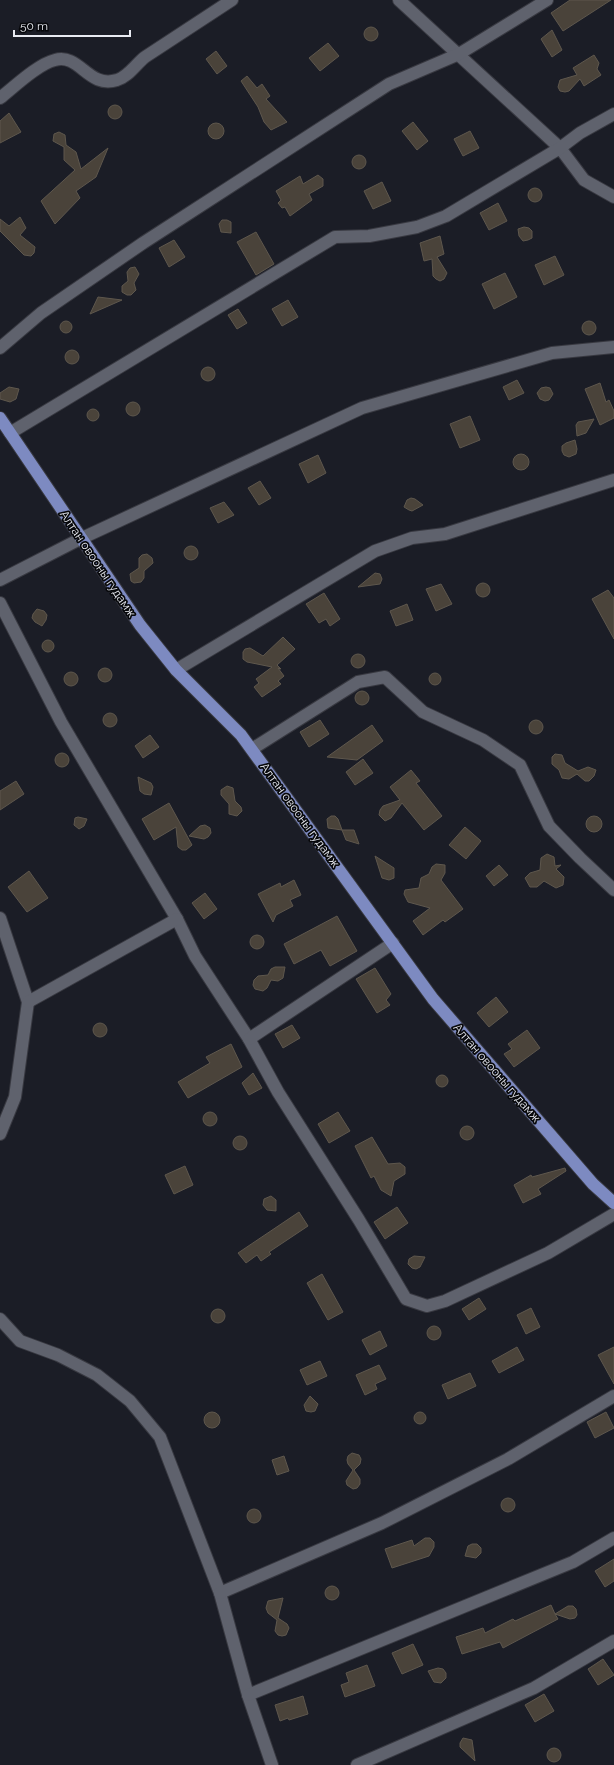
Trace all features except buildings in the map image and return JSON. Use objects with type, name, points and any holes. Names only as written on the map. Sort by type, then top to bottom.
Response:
[{"type":"main road","name":"Алтан овооны гудамж","points":[[0,418],[140,626],[176,670],[241,735],[438,1005],[593,1184],[614,1203]]},
{"type":"street","points":[[0,98],[46,62],[56,59],[71,61],[95,80],[107,83],[120,80],[144,59],[232,0]]},
{"type":"street","points":[[399,0],[560,148],[584,180],[614,197]]},
{"type":"street","points":[[0,348],[41,314],[143,243],[389,84],[459,54],[547,0]]},
{"type":"street","points":[[10,433],[335,237],[369,236],[417,227],[446,216],[560,148],[580,133],[614,114]]},
{"type":"street","points":[[0,580],[80,539],[362,408],[552,353],[614,347]]},
{"type":"street","points":[[176,670],[375,551],[412,538],[445,534],[614,480]]},
{"type":"street","points":[[0,603],[61,722],[177,919],[196,956],[249,1039],[278,1092],[359,1220],[406,1299],[427,1306],[445,1301],[548,1253],[614,1214]]},
{"type":"street","points":[[252,750],[358,682],[385,677],[423,712],[483,740],[520,765],[549,826],[614,890]]},
{"type":"street","points":[[0,918],[28,1002],[15,1097],[0,1134]]},
{"type":"street","points":[[28,1002],[177,919]]},
{"type":"street","points":[[249,1039],[393,943]]},
{"type":"street","points":[[0,1319],[20,1341],[58,1355],[97,1375],[130,1401],[160,1437],[220,1593],[248,1695],[272,1765]]},
{"type":"street","points":[[220,1593],[389,1520],[508,1459],[614,1396]]},
{"type":"street","points":[[248,1695],[573,1562],[614,1538]]},
{"type":"street","points":[[357,1765],[534,1688],[614,1641]]}]
